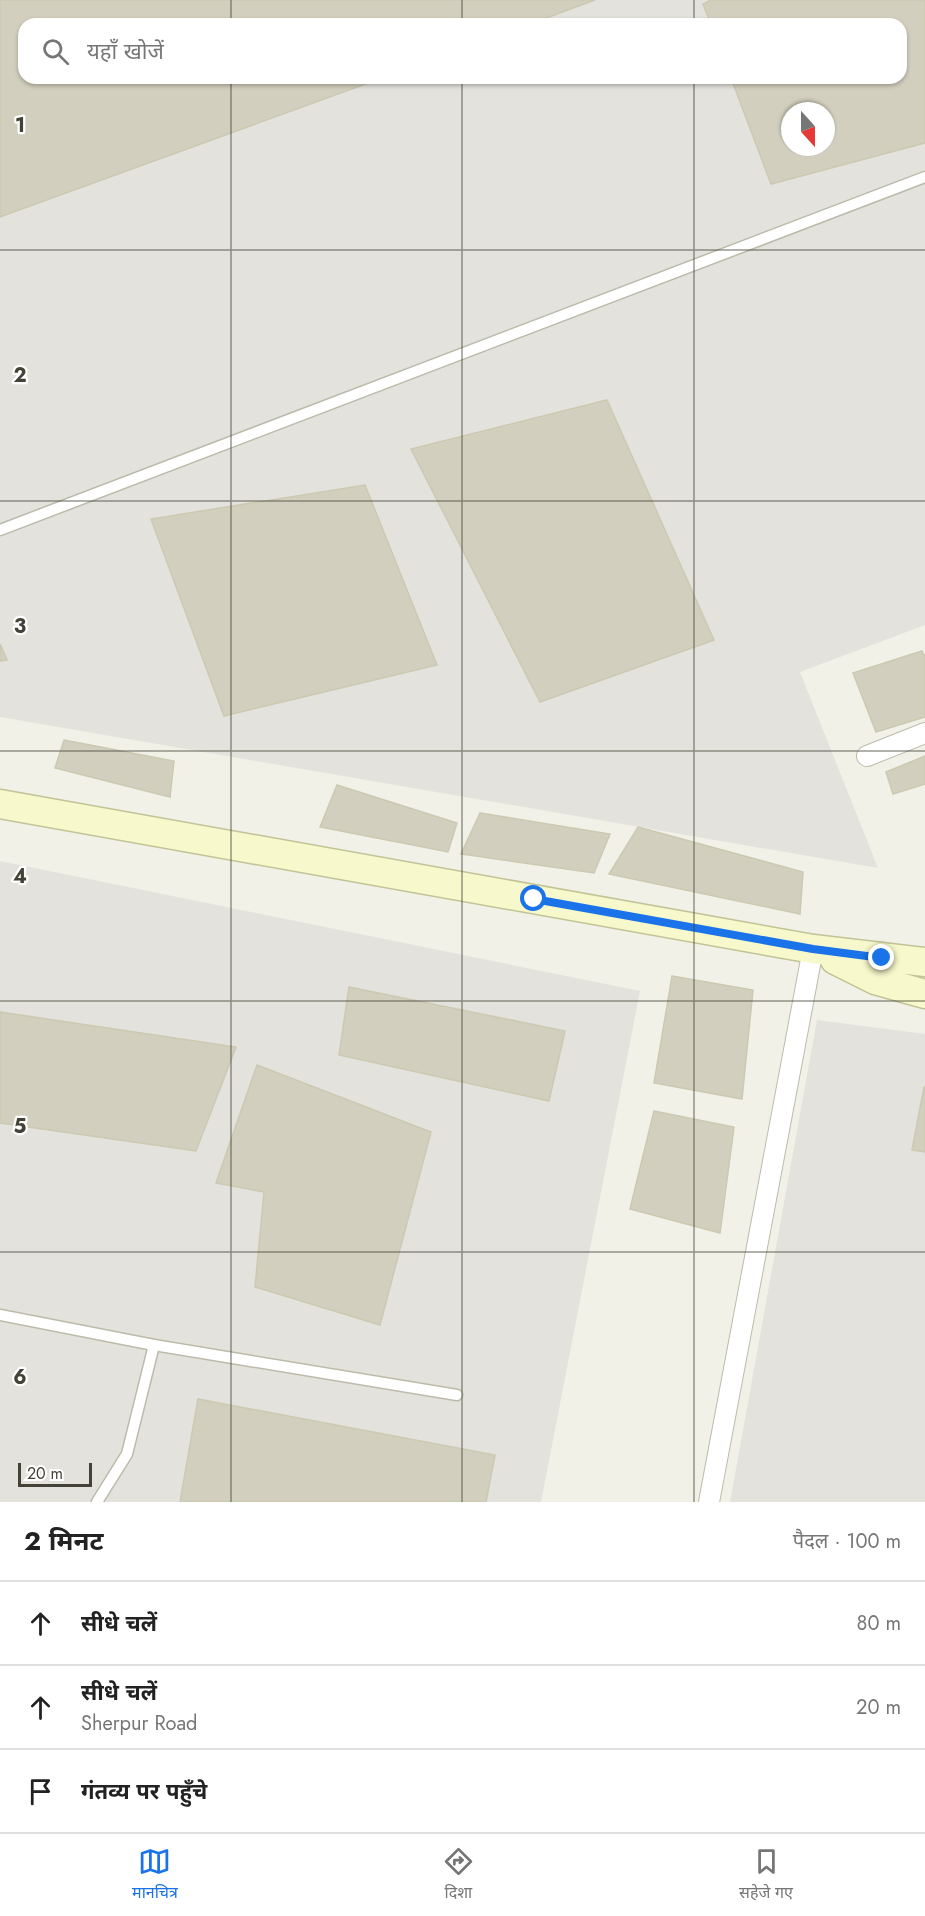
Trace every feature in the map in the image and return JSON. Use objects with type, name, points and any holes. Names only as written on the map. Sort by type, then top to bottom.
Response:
[{"type":"street","points":[[867,756],[925,733]]},
{"type":"street","points":[[0,804],[813,949],[925,962]]},
{"type":"street","points":[[813,949],[875,980],[925,994]]},
{"type":"street","points":[[709,1502],[813,949]]},
{"type":"lane","points":[[0,530],[925,177]]},
{"type":"lane","points":[[0,1315],[154,1345],[456,1395]]},
{"type":"lane","points":[[97,1502],[127,1454],[154,1345]]},
{"type":"shaded area","points":[[0,0],[925,0],[925,625],[800,672],[878,868],[0,717]]},
{"type":"shaded area","points":[[0,861],[640,991],[541,1502],[0,1502]]},
{"type":"shaded area","points":[[817,1020],[925,1034],[925,1502],[730,1502]]},
{"type":"building","points":[[0,0],[595,0],[546,18],[18,18],[18,84],[366,84],[0,217]]},
{"type":"building","points":[[711,0],[925,0],[925,143],[771,184],[733,84],[907,84],[907,18],[709,18],[703,4]]},
{"type":"building","points":[[607,400],[714,640],[540,702],[411,449]]},
{"type":"building","points":[[365,485],[437,665],[224,716],[151,519]]},
{"type":"building","points":[[0,644],[7,660],[0,661]]},
{"type":"building","points":[[922,651],[925,657],[925,717],[876,732],[853,673]]},
{"type":"building","points":[[64,740],[174,761],[170,797],[55,768]]},
{"type":"building","points":[[925,756],[925,784],[893,794],[886,772]]},
{"type":"building","points":[[337,785],[457,823],[448,852],[320,827]]},
{"type":"building","points":[[480,813],[610,834],[594,873],[461,854]]},
{"type":"building","points":[[638,827],[803,872],[800,914],[609,874]]},
{"type":"building","points":[[672,976],[753,990],[742,1099],[654,1083]]},
{"type":"building","points":[[349,987],[565,1031],[549,1101],[339,1055]]},
{"type":"building","points":[[0,1012],[236,1047],[196,1151],[0,1123]]},
{"type":"building","points":[[257,1065],[431,1132],[380,1325],[255,1287],[264,1192],[216,1183]]},
{"type":"building","points":[[925,1087],[925,1152],[912,1150]]},
{"type":"building","points":[[654,1111],[734,1127],[720,1233],[630,1209]]},
{"type":"building","points":[[198,1399],[495,1455],[486,1502],[180,1502]]},
{"type":"route","points":[[534,899],[813,949],[882,958]]}]
